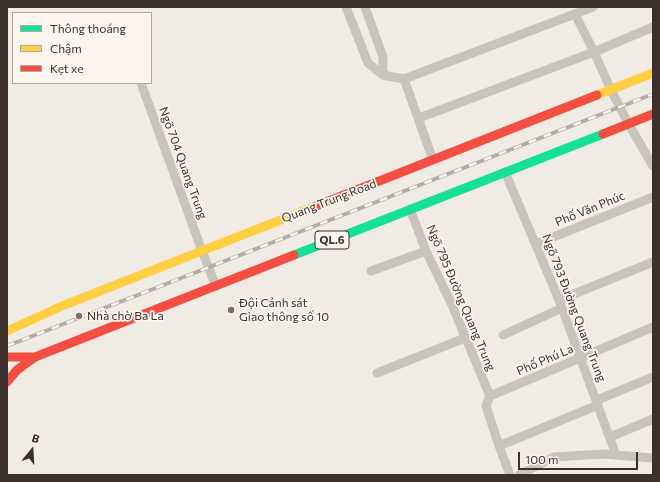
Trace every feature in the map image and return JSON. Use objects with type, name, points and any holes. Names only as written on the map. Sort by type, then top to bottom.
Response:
[{"type":"highway","name":"Quang Trung Road","points":[[7,331],[62,306],[653,73]]},
{"type":"highway","name":"QL.6","points":[[8,356],[35,357],[653,114]]},
{"type":"highway","points":[[14,338],[18,326]]},
{"type":"highway","points":[[7,382],[18,370],[35,357]]},
{"type":"street","points":[[346,7],[368,63],[383,75],[404,79],[593,7]]},
{"type":"street","points":[[364,7],[383,57],[383,75]]},
{"type":"street","points":[[575,14],[611,90],[653,166]]},
{"type":"street","points":[[419,118],[594,52],[653,27]]},
{"type":"street","points":[[404,79],[433,160]]},
{"type":"street","name":"Ngõ 704 Quang Trung","points":[[141,84],[216,286]]},
{"type":"street","name":"Ngõ 793 Đường Quang Trung","points":[[505,172],[561,304],[616,455]]},
{"type":"street","name":"Phố Văn Phúc","points":[[536,244],[653,198]]},
{"type":"street","name":"Ngõ 795 Đường Quang Trung","points":[[410,209],[426,250],[452,305],[490,396]]},
{"type":"street","points":[[371,271],[426,250]]},
{"type":"street","points":[[503,335],[561,304],[653,262]]},
{"type":"street","name":"Phố Phú La","points":[[490,396],[653,327]]},
{"type":"street","points":[[377,373],[465,338]]},
{"type":"street","points":[[499,446],[653,377]]},
{"type":"street","points":[[490,396],[486,406],[510,475]]},
{"type":"street","points":[[610,437],[653,419]]},
{"type":"street","points":[[519,475],[554,457],[603,454],[653,458]]},
{"type":"railway","points":[[7,346],[653,94]]},
{"type":"traffic: fast","points":[[294,255],[603,134]]},
{"type":"traffic: slow","points":[[597,95],[653,73]]},
{"type":"traffic: slow","points":[[7,331],[62,306],[316,206]]},
{"type":"traffic: jam","points":[[316,206],[597,95]]},
{"type":"traffic: jam","points":[[603,134],[653,114]]},
{"type":"traffic: jam","points":[[7,357],[35,357],[294,255]]},
{"type":"traffic: jam","points":[[7,382],[17,370],[35,357]]},
{"type":"place","name":"Đội Cảnh sát Giao thông số 10","points":[[231,310]]},
{"type":"place","name":"Nhà chờ Ba La","points":[[79,316]]}]
